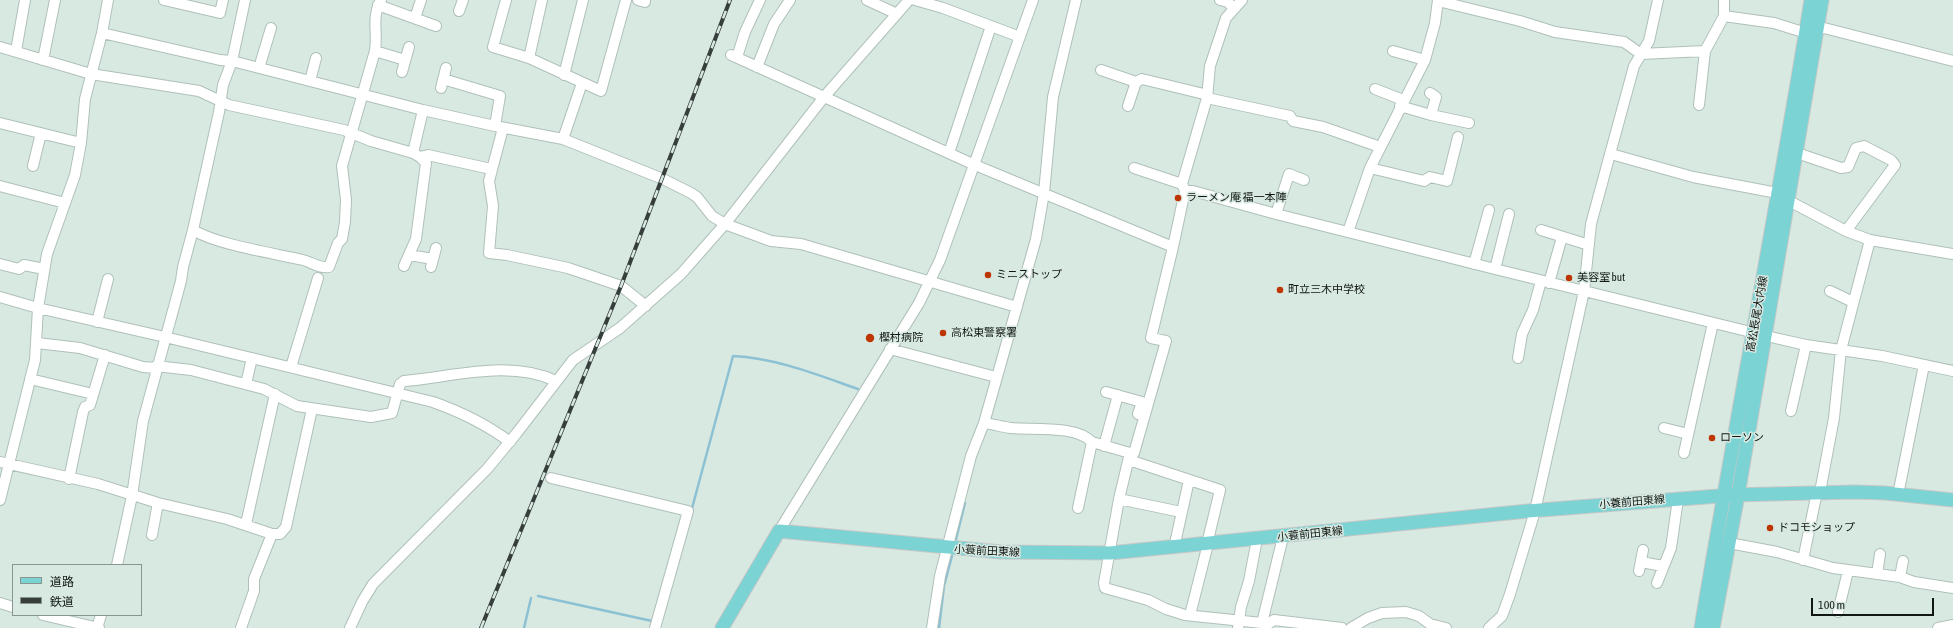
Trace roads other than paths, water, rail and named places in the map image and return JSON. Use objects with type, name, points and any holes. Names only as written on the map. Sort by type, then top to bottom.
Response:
[{"type":"main road","name":"高松長尾大内線","points":[[1783,197],[1797,153],[1812,32],[1811,0]]},
{"type":"main road","name":"高松長尾大内線","points":[[1713,628],[1738,495],[1760,334],[1783,197],[1812,32],[1822,0]]},
{"type":"main road","name":"高松長尾大内線","points":[[1701,628],[1723,496],[1760,334]]},
{"type":"main road","name":"小蓑前田東線","points":[[779,531],[1001,552],[1110,553],[1678,498],[1819,492],[1898,495],[1953,500]]},
{"type":"main road","points":[[722,628],[779,531]]},
{"type":"street","points":[[16,51],[25,0]]},
{"type":"street","points":[[43,60],[55,0]]},
{"type":"street","points":[[0,500],[5,463],[30,379],[37,343],[38,308],[47,254],[75,175],[81,143],[85,99],[102,32],[108,0]]},
{"type":"street","points":[[164,0],[220,13],[223,0]]},
{"type":"street","points":[[117,564],[132,496],[143,422],[156,367],[176,302],[182,267],[193,230],[219,112],[220,100],[232,61],[245,0]]},
{"type":"street","points":[[415,18],[422,0]]},
{"type":"street","points":[[459,11],[463,0]]},
{"type":"street","points":[[506,0],[493,47],[529,58],[601,91],[626,0]]},
{"type":"street","points":[[529,58],[542,0]]},
{"type":"street","points":[[564,75],[583,0]]},
{"type":"street","points":[[638,0],[645,2],[645,0]]},
{"type":"street","points":[[760,0],[734,56],[975,165],[1173,247]]},
{"type":"street","points":[[757,67],[774,24],[790,0]]},
{"type":"street","points":[[867,0],[897,14]]},
{"type":"street","points":[[350,628],[362,602],[373,584],[487,469],[510,442],[573,360],[620,328],[681,274],[725,224],[824,97],[909,0]]},
{"type":"street","points":[[915,0],[943,8],[1020,37]]},
{"type":"street","points":[[779,531],[919,303],[940,260],[1033,0]]},
{"type":"street","points":[[932,628],[940,576],[947,548],[972,456],[984,423],[1036,239],[1044,193],[1053,97],[1076,0]]},
{"type":"street","points":[[1220,0],[1228,2],[1234,9]]},
{"type":"street","points":[[1129,455],[1134,453],[1166,341],[1151,338],[1173,247],[1183,187],[1208,96],[1210,66],[1226,18],[1242,0]]},
{"type":"street","points":[[1348,232],[1370,168],[1425,60],[1435,23],[1438,0],[1520,21],[1555,32],[1624,42],[1641,54],[1705,51]]},
{"type":"street","points":[[1489,628],[1502,616],[1535,511],[1584,292],[1591,224],[1634,66],[1649,41],[1658,0]]},
{"type":"street","points":[[1699,105],[1705,51],[1724,16],[1724,0]]},
{"type":"street","points":[[193,230],[220,240],[329,267],[338,244],[342,239],[345,222],[345,194],[342,166],[375,51],[376,40],[374,15],[379,2],[436,26]]},
{"type":"street","points":[[1724,16],[1774,23],[1812,32],[1824,28],[1953,61]]},
{"type":"street","points":[[949,153],[991,26]]},
{"type":"street","points":[[259,68],[271,28]]},
{"type":"street","points":[[102,32],[220,60],[232,61],[423,110],[499,127],[563,139],[663,179],[691,192],[697,197],[712,216],[725,224],[771,240],[801,244],[1017,307]]},
{"type":"street","points":[[0,47],[91,74],[199,91],[229,105],[351,133],[416,155],[428,155],[491,168]]},
{"type":"street","points":[[402,72],[409,47]]},
{"type":"street","points":[[375,51],[405,60]]},
{"type":"street","points":[[1393,51],[1425,60]]},
{"type":"street","points":[[310,81],[316,58]]},
{"type":"street","points":[[446,68],[442,83],[500,96],[499,127],[489,181],[493,206],[489,253],[507,255],[568,268],[622,286],[646,306]]},
{"type":"street","points":[[1101,70],[1136,82]]},
{"type":"street","points":[[1128,106],[1136,82],[1142,79],[1290,116],[1293,121],[1323,127],[1380,147]]},
{"type":"street","points":[[563,139],[582,83]]},
{"type":"street","points":[[1375,89],[1402,103],[1431,115],[1469,123]]},
{"type":"street","points":[[1430,94],[1436,97],[1431,115]]},
{"type":"street","points":[[416,155],[423,110]]},
{"type":"street","points":[[0,123],[81,143]]},
{"type":"street","points":[[33,166],[41,133]]},
{"type":"street","points":[[1370,168],[1424,181],[1430,177],[1447,181],[1458,137]]},
{"type":"street","points":[[1797,153],[1841,168],[1848,167],[1856,148],[1864,146],[1891,160],[1895,166],[1846,231]]},
{"type":"street","points":[[1611,154],[1693,176],[1750,186],[1783,197],[1846,231],[1870,240],[1953,254]]},
{"type":"street","points":[[404,266],[416,239],[426,163],[416,155]]},
{"type":"street","points":[[1134,168],[1193,191],[1276,214],[1584,292],[1806,345],[1882,356],[1953,371]]},
{"type":"street","points":[[1276,214],[1289,174],[1304,180]]},
{"type":"street","points":[[0,186],[65,203]]},
{"type":"street","points":[[1474,264],[1489,210]]},
{"type":"street","points":[[1495,269],[1509,214]]},
{"type":"street","points":[[1541,230],[1589,245]]},
{"type":"street","points":[[1518,358],[1522,334],[1545,282],[1562,236]]},
{"type":"street","points":[[1803,560],[1834,418],[1841,350],[1870,240]]},
{"type":"street","points":[[409,255],[432,263],[436,248]]},
{"type":"street","points":[[0,264],[19,269],[24,265],[44,269]]},
{"type":"street","points":[[291,367],[318,278]]},
{"type":"street","points":[[97,322],[108,279]]},
{"type":"street","points":[[1830,291],[1853,302]]},
{"type":"street","points":[[0,297],[38,308],[291,367],[449,408],[491,428],[510,442]]},
{"type":"street","points":[[1684,453],[1713,323]]},
{"type":"street","points":[[37,343],[80,348],[143,367],[191,370],[246,384],[275,394],[297,406],[371,417],[384,416],[392,413],[400,384],[404,381],[504,370],[540,374],[556,381]]},
{"type":"street","points":[[1791,411],[1806,345]]},
{"type":"street","points":[[890,349],[996,377]]},
{"type":"street","points":[[69,479],[83,412],[85,407],[90,405],[105,355]]},
{"type":"street","points":[[246,384],[252,358]]},
{"type":"street","points":[[1898,495],[1924,365]]},
{"type":"street","points":[[30,379],[93,394]]},
{"type":"street","points":[[1106,392],[1142,402],[1119,499],[1104,583],[1105,588],[1148,600],[1166,609],[1239,624],[1268,624],[1274,620],[1342,628]]},
{"type":"street","points":[[246,524],[275,394]]},
{"type":"street","points":[[1104,446],[1118,395]]},
{"type":"street","points":[[5,463],[69,479],[98,484],[158,504],[246,524],[272,534],[280,534],[286,527],[312,409]]},
{"type":"street","points":[[984,423],[1011,428],[1055,429],[1088,437],[1092,442],[1129,455],[1189,480],[1220,490],[1190,615]]},
{"type":"street","points":[[1664,428],[1688,434]]},
{"type":"street","points":[[1078,508],[1092,442]]},
{"type":"street","points":[[551,478],[688,511],[654,628]]},
{"type":"street","points":[[1174,548],[1189,480]]},
{"type":"street","points":[[1657,583],[1671,548],[1678,498]]},
{"type":"street","points":[[1119,499],[1181,512]]},
{"type":"street","points":[[152,535],[158,504]]},
{"type":"street","points":[[241,628],[254,591],[254,579],[272,534]]},
{"type":"street","points":[[1262,623],[1283,536]]},
{"type":"street","points":[[1239,624],[1257,539]]},
{"type":"street","points":[[1729,543],[1777,552],[1848,571],[1900,577],[1914,582],[1953,588]]},
{"type":"street","points":[[1643,550],[1640,566],[1663,566]]},
{"type":"street","points":[[1877,574],[1880,554]]},
{"type":"street","points":[[1900,577],[1903,561]]},
{"type":"street","points":[[1838,612],[1848,571]]},
{"type":"street","points":[[0,603],[12,607]]},
{"type":"street","points":[[1351,628],[1368,618],[1382,614],[1406,612],[1419,616],[1424,624],[1446,628]]},
{"type":"street","points":[[47,616],[98,628],[100,616]]},
{"type":"street","points":[[1938,628],[1953,625]]},
{"type":"waterway","points":[[691,512],[733,356],[749,357],[781,364],[858,389]]},
{"type":"waterway","points":[[955,543],[965,503]]},
{"type":"waterway","points":[[939,628],[944,586],[953,552]]},
{"type":"waterway","points":[[538,596],[652,621]]},
{"type":"waterway","points":[[524,628],[531,598]]},
{"type":"railway","points":[[481,628],[621,286],[730,0]]},
{"type":"place","name":"ラーメン庵 福一本陣","points":[[1178,198]]},
{"type":"place","name":"ミニストップ","points":[[988,275]]},
{"type":"place","name":"美容室 but","points":[[1569,278]]},
{"type":"place","name":"町立三木中学校","points":[[1280,290]]},
{"type":"place","name":"高松東警察署","points":[[943,333]]},
{"type":"place","name":"樫村病院","points":[[870,338]]},
{"type":"place","name":"ローソン","points":[[1712,438]]},
{"type":"place","name":"ドコモショップ","points":[[1770,528]]}]
